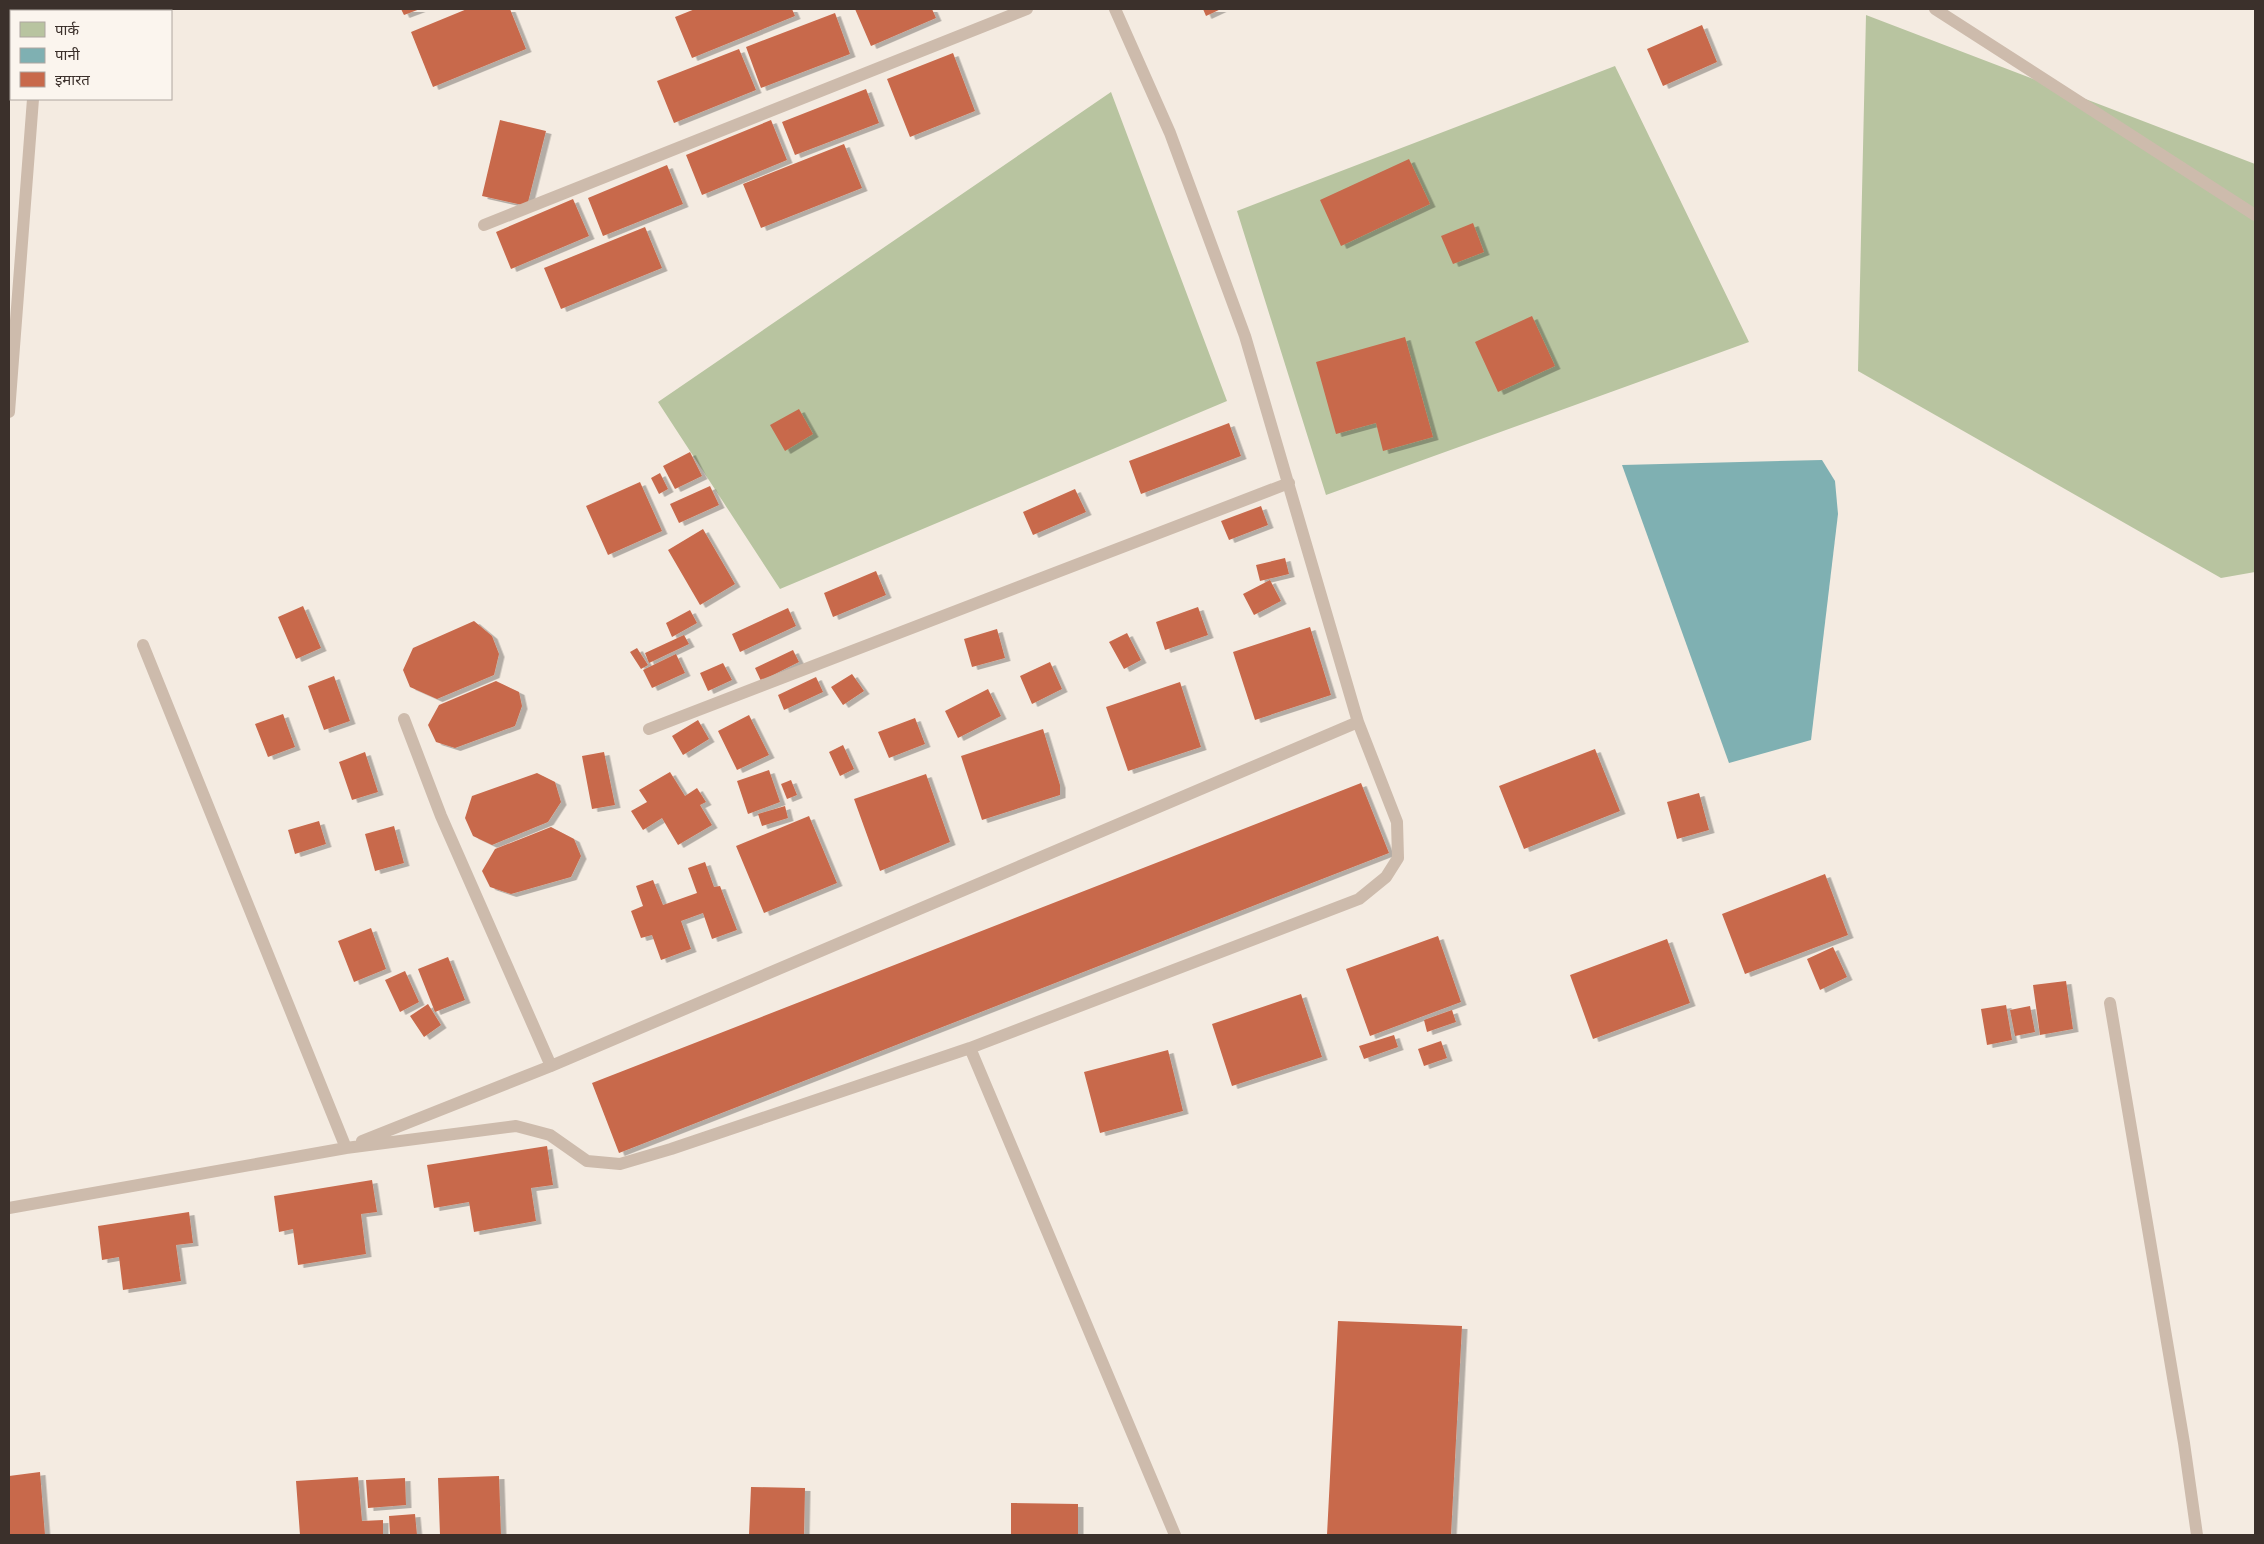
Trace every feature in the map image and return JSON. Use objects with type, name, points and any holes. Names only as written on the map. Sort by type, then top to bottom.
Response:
[{"type":"lane","points":[[484,226],[1027,9]]},
{"type":"lane","points":[[9,1208],[346,1148],[516,1126],[550,1135],[587,1161],[620,1164],[671,1149],[970,1048],[1359,899],[1386,877],[1398,858],[1397,822],[1358,722],[1245,336],[1170,134],[1115,9]]},
{"type":"lane","points":[[1935,9],[2255,215]]},
{"type":"lane","points":[[9,412],[33,100]]},
{"type":"lane","points":[[649,729],[1289,484]]},
{"type":"lane","points":[[143,645],[346,1148]]},
{"type":"lane","points":[[404,719],[441,816],[551,1066]]},
{"type":"lane","points":[[346,1148],[551,1066],[1358,722]]},
{"type":"lane","points":[[2110,1003],[2184,1443],[2197,1535]]},
{"type":"lane","points":[[970,1048],[1175,1535]]},
{"type":"green space","points":[[1866,15],[2255,164],[2255,572],[2221,578],[1858,371]]},
{"type":"green space","points":[[1615,66],[1749,342],[1326,495],[1237,211]]},
{"type":"green space","points":[[1111,92],[1227,401],[780,589],[658,402]]},
{"type":"water","points":[[1822,460],[1835,481],[1838,514],[1811,740],[1729,763],[1622,465]]},
{"type":"building","points":[[401,9],[420,9],[404,15]]},
{"type":"building","points":[[467,9],[510,9],[526,49],[433,87],[411,32]]},
{"type":"building","points":[[695,9],[792,9],[795,16],[692,58],[675,17]]},
{"type":"building","points":[[855,9],[932,9],[936,18],[871,46]]},
{"type":"building","points":[[1203,9],[1221,9],[1206,16]]},
{"type":"building","points":[[835,13],[850,54],[761,88],[746,47]]},
{"type":"building","points":[[1702,25],[1717,62],[1663,86],[1647,49]]},
{"type":"building","points":[[739,49],[756,90],[674,123],[657,81]]},
{"type":"building","points":[[953,53],[975,111],[910,137],[887,79]]},
{"type":"building","points":[[866,89],[879,123],[795,155],[782,122]]},
{"type":"building","points":[[500,120],[546,131],[527,206],[482,196]]},
{"type":"building","points":[[771,120],[787,160],[702,195],[686,155]]},
{"type":"building","points":[[844,144],[862,188],[761,228],[743,184]]},
{"type":"building","points":[[1409,159],[1430,204],[1341,246],[1320,200]]},
{"type":"building","points":[[667,165],[683,204],[603,236],[588,198]]},
{"type":"building","points":[[573,199],[589,236],[511,269],[496,232]]},
{"type":"building","points":[[1473,223],[1484,252],[1453,264],[1441,236]]},
{"type":"building","points":[[645,227],[662,268],[561,309],[544,268]]},
{"type":"building","points":[[1532,316],[1555,366],[1498,392],[1475,342]]},
{"type":"building","points":[[1405,337],[1433,437],[1383,451],[1376,423],[1336,434],[1316,362]]},
{"type":"building","points":[[799,409],[813,434],[785,451],[770,425]]},
{"type":"building","points":[[1229,423],[1241,456],[1141,494],[1129,461]]},
{"type":"building","points":[[690,452],[702,476],[675,489],[663,466]]},
{"type":"building","points":[[660,473],[668,489],[659,494],[651,478]]},
{"type":"building","points":[[640,482],[662,531],[608,555],[586,506]]},
{"type":"building","points":[[710,486],[719,505],[679,523],[670,504]]},
{"type":"building","points":[[1075,489],[1086,512],[1033,535],[1023,512]]},
{"type":"building","points":[[1261,506],[1268,525],[1229,540],[1221,521]]},
{"type":"building","points":[[703,529],[735,584],[700,605],[668,550]]},
{"type":"building","points":[[1285,558],[1289,574],[1260,581],[1256,565]]},
{"type":"building","points":[[876,571],[886,595],[833,617],[824,593]]},
{"type":"building","points":[[1270,580],[1281,601],[1254,615],[1243,594]]},
{"type":"building","points":[[303,606],[321,648],[296,659],[278,617]]},
{"type":"building","points":[[1198,607],[1208,635],[1165,650],[1156,622]]},
{"type":"building","points":[[788,608],[796,626],[740,652],[732,634]]},
{"type":"building","points":[[690,610],[697,623],[672,637],[666,623]]},
{"type":"building","points":[[474,621],[492,636],[499,654],[494,675],[437,699],[410,687],[403,670],[413,648]]},
{"type":"building","points":[[1310,627],[1331,695],[1255,720],[1233,652]]},
{"type":"building","points":[[997,629],[1005,658],[972,667],[964,639]]},
{"type":"building","points":[[1127,633],[1141,660],[1124,669],[1109,642]]},
{"type":"building","points":[[684,635],[689,644],[649,663],[645,653]]},
{"type":"building","points":[[637,648],[648,665],[641,669],[630,652]]},
{"type":"building","points":[[793,650],[799,662],[761,681],[755,668]]},
{"type":"building","points":[[676,654],[685,673],[652,688],[643,670]]},
{"type":"building","points":[[1050,662],[1062,689],[1032,704],[1020,676]]},
{"type":"building","points":[[723,663],[732,680],[708,691],[700,673]]},
{"type":"building","points":[[852,674],[864,691],[843,705],[831,687]]},
{"type":"building","points":[[334,676],[350,721],[324,730],[308,686]]},
{"type":"building","points":[[816,677],[823,692],[784,710],[778,695]]},
{"type":"building","points":[[496,681],[519,692],[522,706],[515,726],[455,748],[436,742],[428,725],[439,705]]},
{"type":"building","points":[[1180,682],[1201,747],[1128,771],[1106,707]]},
{"type":"building","points":[[988,689],[1001,716],[958,738],[945,711]]},
{"type":"building","points":[[283,714],[295,747],[268,757],[255,724]]},
{"type":"building","points":[[749,715],[769,755],[737,770],[718,731]]},
{"type":"building","points":[[915,718],[925,744],[889,758],[878,732]]},
{"type":"building","points":[[698,720],[709,739],[683,755],[672,736]]},
{"type":"building","points":[[1043,729],[1060,785],[1060,795],[982,820],[961,756]]},
{"type":"building","points":[[843,745],[854,769],[840,776],[829,752]]},
{"type":"building","points":[[1595,749],[1620,811],[1524,849],[1499,786]]},
{"type":"building","points":[[365,752],[378,792],[352,800],[339,762]]},
{"type":"building","points":[[604,752],[615,805],[592,809],[582,756]]},
{"type":"building","points":[[769,770],[780,802],[748,814],[737,781]]},
{"type":"building","points":[[670,772],[685,796],[697,788],[706,802],[700,805],[712,825],[678,845],[662,818],[643,830],[631,811],[647,802],[639,790]]},
{"type":"building","points":[[537,773],[555,782],[561,802],[548,822],[492,845],[473,836],[465,818],[472,796]]},
{"type":"building","points":[[926,774],[950,842],[880,871],[854,799]]},
{"type":"building","points":[[791,780],[797,795],[787,799],[781,784]]},
{"type":"building","points":[[1361,783],[1389,853],[619,1153],[592,1083]]},
{"type":"building","points":[[1699,793],[1709,830],[1677,839],[1667,802]]},
{"type":"building","points":[[785,806],[788,818],[762,826],[758,814]]},
{"type":"building","points":[[809,816],[837,883],[764,913],[736,846]]},
{"type":"building","points":[[319,821],[326,844],[295,854],[288,830]]},
{"type":"building","points":[[394,826],[404,863],[375,871],[365,834]]},
{"type":"building","points":[[551,827],[574,839],[581,856],[571,877],[511,894],[490,887],[482,871],[495,849]]},
{"type":"building","points":[[705,862],[714,887],[720,886],[737,930],[712,939],[703,913],[681,921],[691,949],[661,960],[652,935],[641,938],[631,911],[643,906],[636,886],[653,880],[663,905],[697,893],[688,868]]},
{"type":"building","points":[[1825,874],[1848,935],[1745,974],[1722,914]]},
{"type":"building","points":[[371,928],[386,969],[354,982],[338,941]]},
{"type":"building","points":[[1438,936],[1461,1002],[1370,1036],[1346,969]]},
{"type":"building","points":[[1667,939],[1690,1003],[1593,1039],[1570,975]]},
{"type":"building","points":[[1833,947],[1847,977],[1820,990],[1807,959]]},
{"type":"building","points":[[448,957],[465,1000],[435,1012],[418,969]]},
{"type":"building","points":[[405,971],[419,1002],[400,1012],[385,980]]},
{"type":"building","points":[[2066,981],[2073,1029],[2040,1035],[2033,985]]},
{"type":"building","points":[[1301,994],[1322,1057],[1232,1086],[1212,1024]]},
{"type":"building","points":[[428,1004],[441,1025],[424,1037],[410,1016]]},
{"type":"building","points":[[2006,1005],[2012,1040],[1987,1045],[1981,1009]]},
{"type":"building","points":[[2030,1006],[2035,1032],[2015,1036],[2010,1010]]},
{"type":"building","points":[[1452,1010],[1456,1022],[1427,1032],[1424,1020]]},
{"type":"building","points":[[1394,1035],[1398,1047],[1364,1059],[1359,1046]]},
{"type":"building","points":[[1441,1041],[1447,1058],[1424,1066],[1418,1049]]},
{"type":"building","points":[[1168,1050],[1183,1111],[1100,1133],[1084,1072]]},
{"type":"building","points":[[547,1146],[553,1185],[531,1188],[536,1221],[474,1232],[469,1202],[434,1208],[427,1165]]},
{"type":"building","points":[[372,1180],[377,1212],[361,1214],[366,1254],[298,1265],[293,1229],[279,1232],[274,1196]]},
{"type":"building","points":[[189,1212],[193,1243],[176,1245],[181,1281],[123,1290],[119,1257],[102,1260],[98,1226]]},
{"type":"building","points":[[1338,1321],[1462,1326],[1451,1535],[1327,1535]]},
{"type":"building","points":[[40,1472],[45,1535],[9,1535],[9,1476]]},
{"type":"building","points":[[499,1476],[501,1535],[440,1535],[438,1478]]},
{"type":"building","points":[[358,1477],[362,1521],[383,1520],[383,1535],[300,1535],[296,1481]]},
{"type":"building","points":[[405,1478],[406,1505],[368,1508],[366,1480]]},
{"type":"building","points":[[751,1487],[805,1488],[804,1535],[749,1535]]},
{"type":"building","points":[[1011,1503],[1078,1504],[1078,1535],[1011,1535]]},
{"type":"building","points":[[415,1514],[417,1535],[390,1535],[389,1516]]}]
